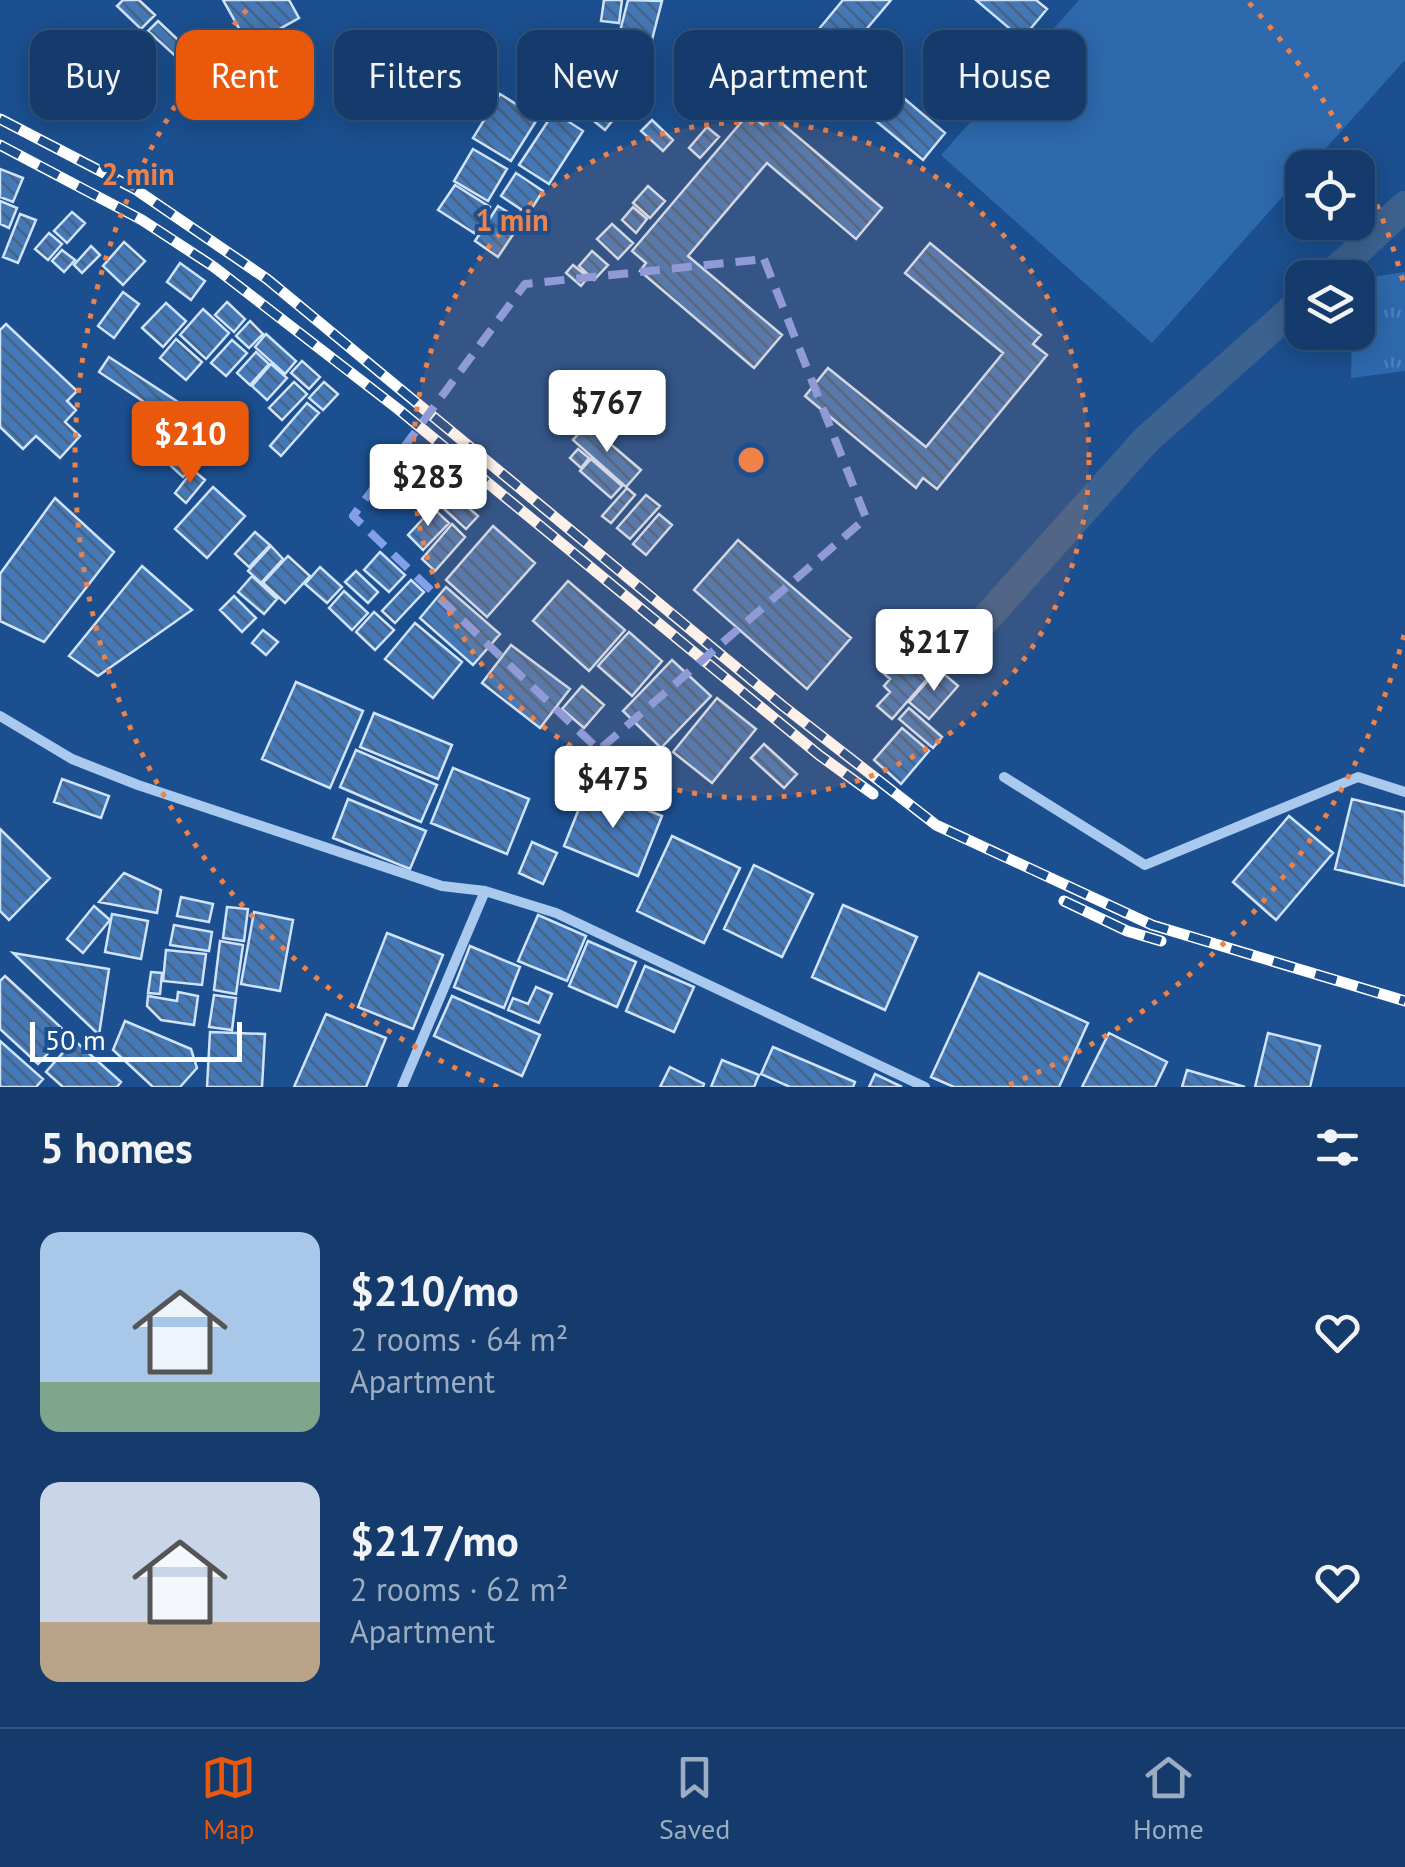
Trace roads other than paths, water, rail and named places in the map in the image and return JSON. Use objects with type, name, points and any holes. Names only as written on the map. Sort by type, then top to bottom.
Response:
[{"type":"street","points":[[0,716],[72,759],[138,784],[442,886],[484,891],[556,914],[925,1087]]},
{"type":"street","points":[[1004,777],[1145,865],[1358,777],[1405,792]]},
{"type":"street","points":[[402,1087],[484,891]]},
{"type":"waterway","points":[[1347,260],[1405,206]]},
{"type":"waterway","points":[[926,660],[974,632],[1146,440],[1285,316]]},
{"type":"railway","points":[[0,119],[135,189],[267,279],[783,706],[936,825],[1152,925],[1405,1001]]},
{"type":"railway","points":[[0,145],[142,220],[214,267],[398,409],[819,755],[873,794]]},
{"type":"railway","points":[[1064,901],[1127,931],[1161,941]]}]
